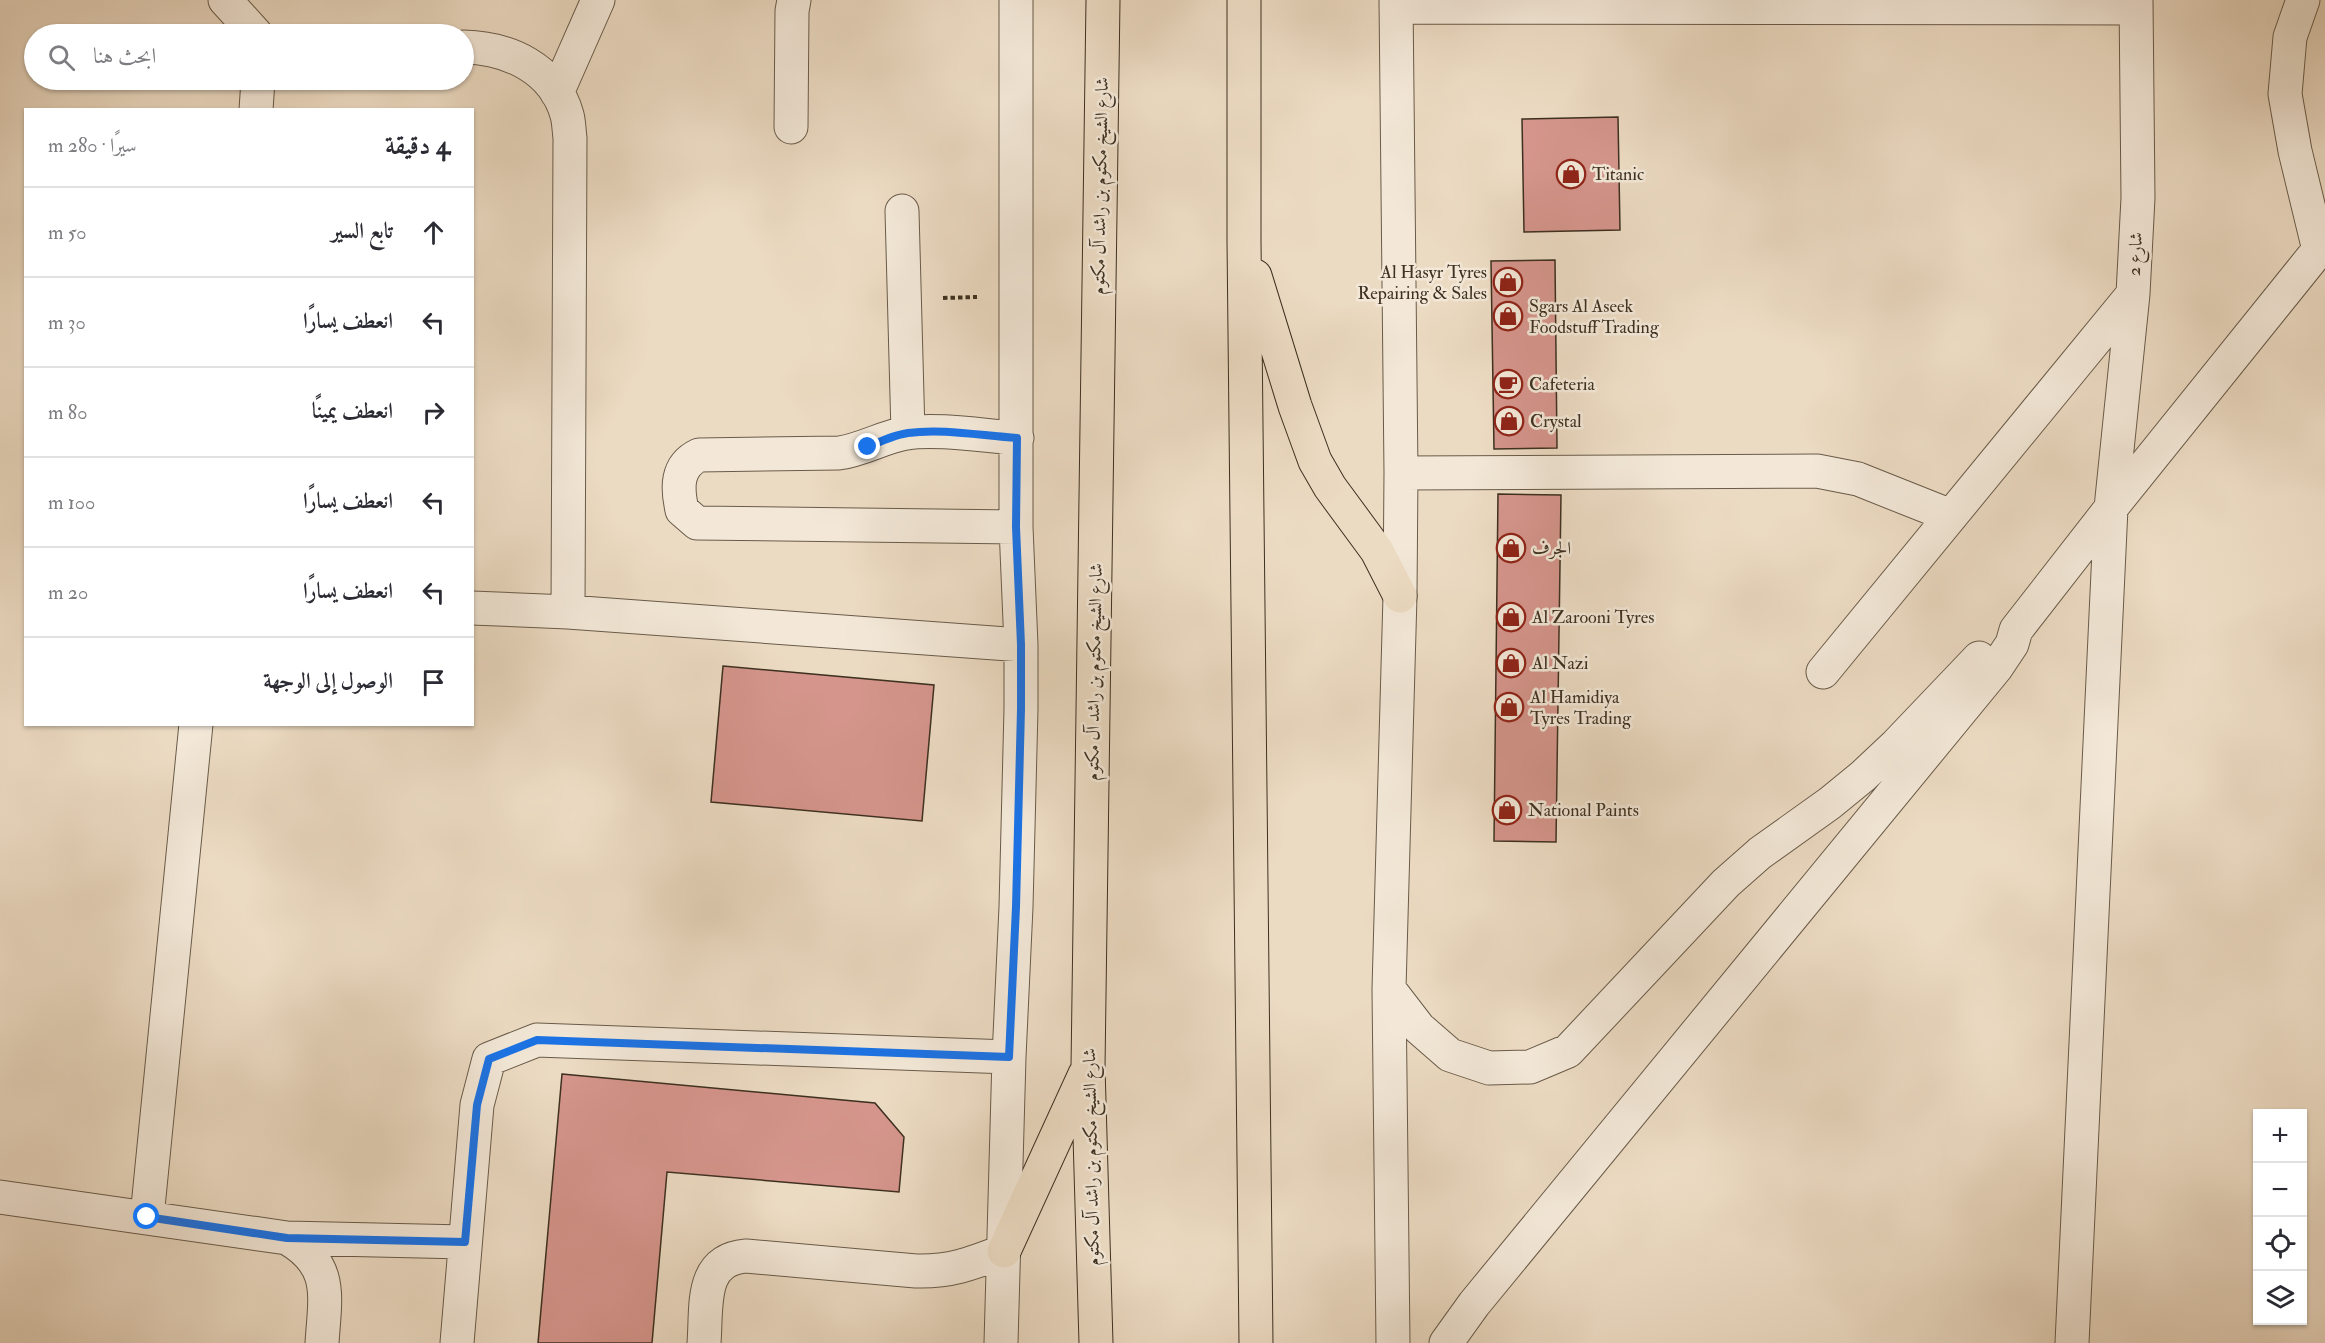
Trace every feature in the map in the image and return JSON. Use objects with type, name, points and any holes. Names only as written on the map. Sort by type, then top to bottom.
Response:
[{"type":"main road","name":"شارع الشيخ مكتوم بن راشد آل مكتوم","points":[[1096,1343],[1088,1066],[1103,0]]},
{"type":"main road","points":[[1244,0],[1244,241],[1257,1343]]},
{"type":"main road","points":[[1244,241],[1298,415],[1315,461],[1330,487],[1377,551],[1400,596]]},
{"type":"main road","points":[[1004,1251],[1088,1066]]},
{"type":"street","points":[[225,0],[247,24]]},
{"type":"street","points":[[557,93],[598,0]]},
{"type":"street","points":[[791,127],[792,11],[795,0]]},
{"type":"street","points":[[1001,1343],[1009,1057],[1016,907],[1021,645],[1016,527],[1016,0]]},
{"type":"street","points":[[1389,989],[1419,1028],[1450,1055],[1489,1068],[1530,1067],[1568,1051],[1726,883],[1760,853],[1830,803],[1863,776],[1984,653],[2016,630],[2111,508],[2323,246],[2295,151],[2285,94],[2290,37],[2303,0]]},
{"type":"street","points":[[1393,1343],[1389,989],[1400,596],[1401,473],[1396,4],[2136,4]]},
{"type":"street","name":"شارع 2","points":[[2072,1343],[2111,508],[2133,294],[2138,187],[2136,4]]},
{"type":"street","points":[[474,48],[500,51],[522,60],[542,74],[557,93],[567,114],[570,138],[568,612]]},
{"type":"street","points":[[256,108],[257,90]]},
{"type":"street","points":[[902,211],[908,433]]},
{"type":"street","points":[[1823,672],[2133,294]]},
{"type":"street","points":[[1016,527],[697,523],[682,510],[679,478],[682,468],[689,459],[699,455],[839,453],[854,451],[908,433],[927,432],[1017,438]]},
{"type":"street","points":[[1401,473],[1817,471],[1858,479],[1951,516]]},
{"type":"street","points":[[474,608],[568,612],[1021,645]]},
{"type":"street","points":[[1446,1343],[1474,1304],[1996,668],[2012,644],[2016,630]]},
{"type":"street","points":[[147,1217],[196,726]]},
{"type":"street","points":[[457,1343],[477,1105],[489,1059],[537,1040],[1009,1057]]},
{"type":"street","points":[[0,1197],[287,1238],[465,1242]]},
{"type":"street","points":[[287,1238],[304,1248],[317,1263],[324,1281],[322,1343]]},
{"type":"street","points":[[704,1343],[710,1281],[715,1270],[723,1262],[734,1257],[746,1256],[939,1271],[961,1268],[1004,1251]]},
{"type":"path","points":[[904,300],[1017,296]]},
{"type":"building","name":"Titanic","points":[[1618,117],[1620,230],[1524,232],[1522,119]]},
{"type":"building","points":[[1555,260],[1557,448],[1494,449],[1491,261]]},
{"type":"building","points":[[1498,494],[1561,495],[1556,842],[1494,841]]},
{"type":"building","points":[[723,666],[934,685],[922,821],[711,802]]},
{"type":"building","points":[[562,1074],[875,1103],[904,1137],[899,1192],[667,1172],[652,1343],[538,1343]]},
{"type":"place","name":"Titanic","points":[[1571,174]]},
{"type":"place","name":"Al Hasyr Tyres Repairing & Sales","points":[[1508,282]]},
{"type":"place","name":"Sgars Al Aseek Foodstuff Trading","points":[[1508,316]]},
{"type":"place","name":"Cafeteria","points":[[1508,384]]},
{"type":"place","name":"Crystal","points":[[1509,421]]},
{"type":"place","name":"الجرف","points":[[1511,548]]},
{"type":"place","name":"Al Zarooni Tyres","points":[[1511,617]]},
{"type":"place","name":"Al Nazi","points":[[1511,663]]},
{"type":"place","name":"Al Hamidiya Tyres Trading","points":[[1509,707]]},
{"type":"place","name":"National Paints","points":[[1507,810]]},
{"type":"route","points":[[147,1217],[287,1238],[465,1242],[477,1105],[489,1059],[537,1040],[1009,1057],[1016,907],[1021,709],[1016,527],[1017,438],[927,432],[908,433],[868,447]]}]
